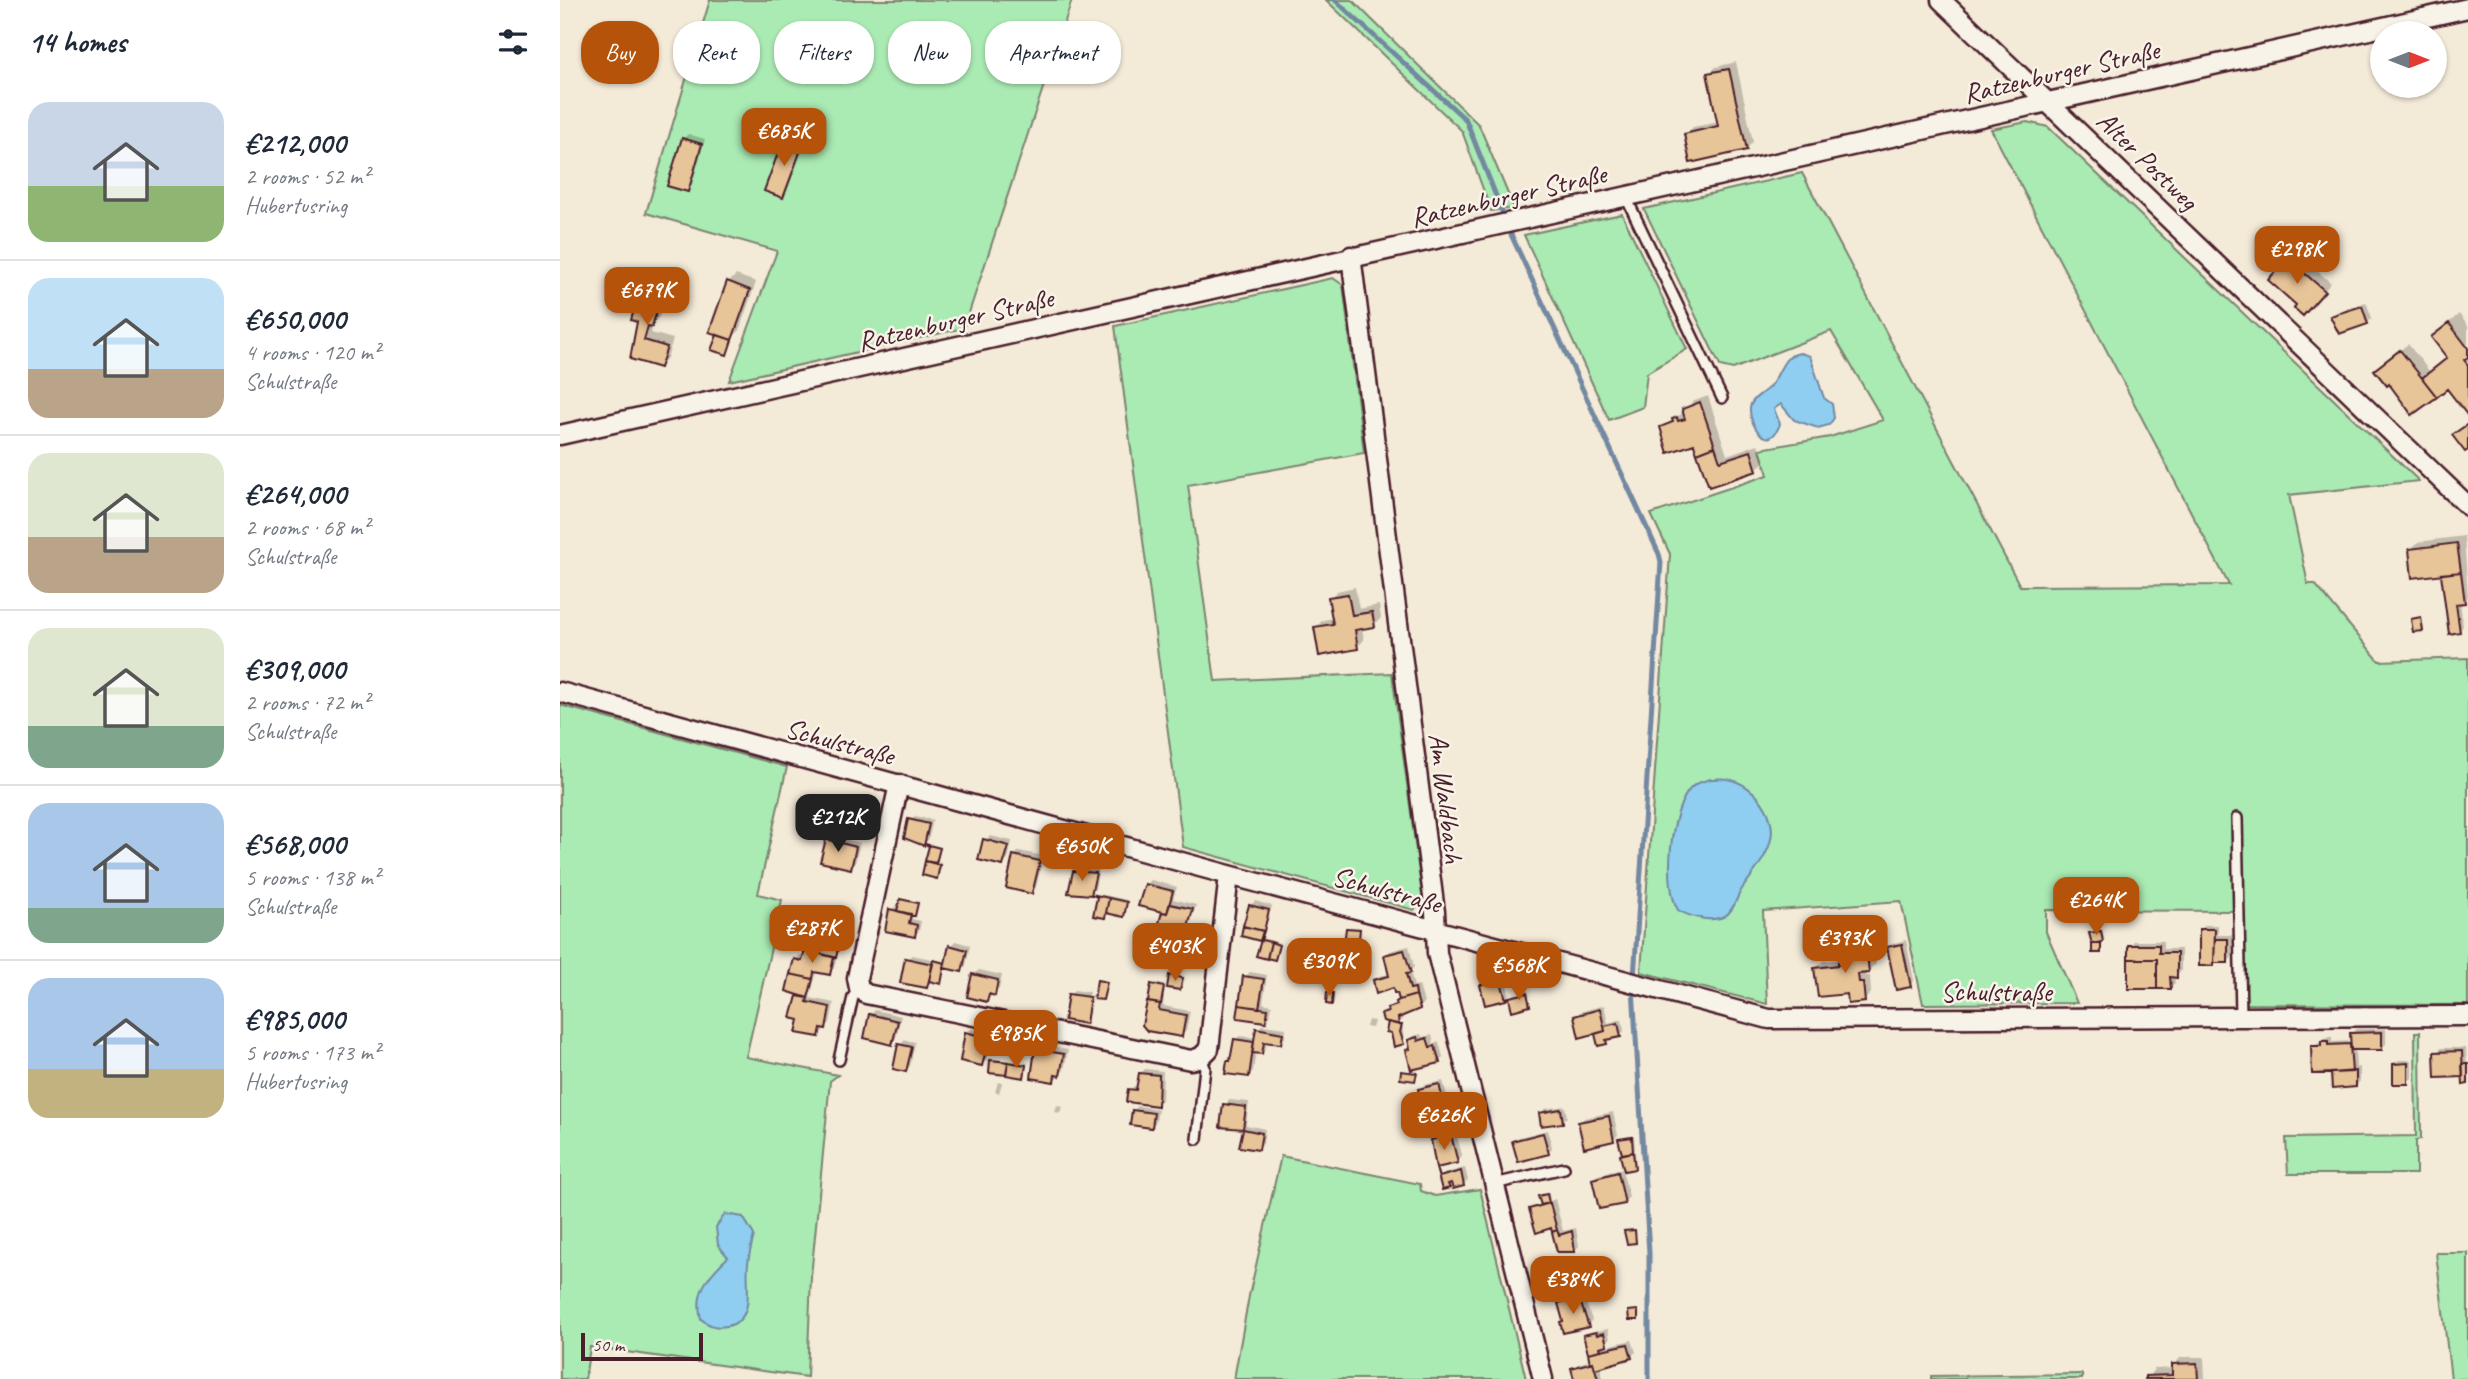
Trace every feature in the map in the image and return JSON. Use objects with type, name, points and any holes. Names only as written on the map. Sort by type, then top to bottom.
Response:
[{"type":"street","name":"Alter Postweg","points":[[1941,0],[2468,506]]},
{"type":"street","name":"Ratzenburger Straße","points":[[560,435],[2468,8]]},
{"type":"street","name":"Am Waldbach","points":[[1351,256],[1437,953],[1543,1379]]},
{"type":"street","name":"Schulstraße","points":[[560,692],[1769,1019],[2468,1016]]},
{"type":"street","points":[[899,784],[857,978],[859,988],[866,994],[1191,1060],[1201,1057],[1209,1049],[1229,875]]},
{"type":"lane","points":[[1625,195],[1722,398]]},
{"type":"lane","points":[[2237,818],[2241,1016]]},
{"type":"lane","points":[[839,1060],[853,997],[859,988]]},
{"type":"lane","points":[[1197,1139],[1205,1068],[1201,1057]]},
{"type":"lane","points":[[1494,1184],[1564,1168]]},
{"type":"green space","points":[[710,0],[1072,0],[1065,21],[985,21],[985,84],[1044,84],[964,328],[729,381],[777,251],[646,213],[685,84],[760,84],[760,21],[704,21]]},
{"type":"green space","points":[[1326,0],[1352,0],[1479,125],[1514,208],[1491,211],[1462,131]]},
{"type":"green space","points":[[2027,122],[2048,127],[2419,481],[2289,495],[2308,584],[2315,584],[2379,661],[2468,658],[2468,1005],[2246,1004],[2242,816],[2233,816],[2235,911],[2046,910],[2046,932],[2077,1003],[1923,1004],[1901,901],[1763,911],[1767,1004],[1641,972],[1670,554],[1651,514],[1768,475],[1760,449],[1830,437],[1883,420],[1831,331],[1733,369],[1720,366],[1644,209],[1802,173],[2020,586],[2229,585],[1991,129]]},
{"type":"green space","points":[[1622,214],[1687,349],[1647,373],[1643,407],[1609,420],[1524,235]]},
{"type":"green space","points":[[1333,278],[1343,285],[1364,453],[1188,485],[1215,681],[1392,673],[1423,902],[1414,910],[1183,847],[1115,326]]},
{"type":"green space","points":[[560,705],[787,767],[758,894],[782,900],[746,1057],[838,1075],[830,1081],[811,1277],[807,1377],[590,1347],[585,1379],[560,1379]]},
{"type":"green space","points":[[2415,1032],[2420,1032],[2421,1139],[2416,1140],[2416,1174],[2288,1174],[2286,1138],[2416,1136]]},
{"type":"green space","points":[[1281,1156],[1420,1184],[1421,1191],[1435,1196],[1480,1189],[1526,1379],[1234,1379],[1249,1296]]},
{"type":"green space","points":[[2436,1253],[2468,1253],[2468,1379],[2451,1379]]},
{"type":"green space","points":[[2082,1374],[2082,1379],[1931,1379],[1931,1376]]},
{"type":"water","points":[[1800,353],[1810,356],[1824,398],[1832,404],[1834,418],[1829,425],[1818,428],[1794,420],[1781,404],[1774,409],[1780,424],[1776,433],[1765,437],[1756,429],[1751,416],[1751,405],[1771,385],[1786,360]]},
{"type":"water","points":[[1711,779],[1737,782],[1755,794],[1767,812],[1772,833],[1765,856],[1742,889],[1731,911],[1719,918],[1707,919],[1678,910],[1673,898],[1670,866],[1674,829],[1684,798],[1695,784]]},
{"type":"water","points":[[725,1214],[743,1217],[754,1235],[748,1263],[748,1301],[743,1317],[727,1326],[719,1327],[701,1319],[699,1300],[704,1285],[728,1257],[718,1245],[716,1227]]},
{"type":"water","points":[[1574,1262],[1580,1266],[1583,1278],[1580,1281],[1566,1281],[1546,1275],[1544,1268],[1547,1266],[1555,1267]]},
{"type":"building","points":[[1729,69],[1747,150],[1690,163],[1684,134],[1718,126],[1707,73]]},
{"type":"building","points":[[784,137],[803,144],[783,198],[764,191]]},
{"type":"building","points":[[682,138],[702,144],[688,192],[667,186]]},
{"type":"building","points":[[2287,258],[2325,291],[2303,316],[2294,308],[2296,305],[2268,280]]},
{"type":"building","points":[[727,281],[750,290],[732,340],[709,332]]},
{"type":"building","points":[[642,283],[663,289],[652,327],[648,326],[644,340],[667,347],[660,368],[630,359],[637,322],[631,320]]},
{"type":"building","points":[[2362,306],[2368,324],[2339,334],[2330,316]]},
{"type":"building","points":[[2449,323],[2468,348],[2468,357],[2464,360],[2468,365],[2468,416],[2447,389],[2437,397],[2422,378],[2447,358],[2431,337]]},
{"type":"building","points":[[717,335],[732,340],[727,355],[711,350]]},
{"type":"building","points":[[2400,350],[2437,397],[2412,415],[2389,384],[2387,386],[2374,370]]},
{"type":"building","points":[[1700,402],[1715,446],[1697,453],[1694,444],[1668,453],[1660,427],[1673,422],[1672,419],[1677,417],[1678,421],[1685,419],[1682,409]]},
{"type":"building","points":[[2468,424],[2468,450],[2465,452],[2452,435]]},
{"type":"building","points":[[1715,446],[1720,461],[1751,451],[1757,471],[1709,487],[1697,453]]},
{"type":"building","points":[[2457,543],[2461,572],[2412,578],[2409,549]]},
{"type":"building","points":[[2461,572],[2465,603],[2456,604],[2460,632],[2449,634],[2441,574]]},
{"type":"building","points":[[1348,594],[1352,615],[1372,612],[1375,627],[1355,630],[1358,649],[1319,656],[1314,627],[1333,624],[1328,597]]},
{"type":"building","points":[[2421,617],[2423,631],[2413,632],[2411,619]]},
{"type":"building","points":[[820,802],[845,808],[840,829],[815,822]]},
{"type":"building","points":[[908,819],[929,824],[924,846],[904,838]]},
{"type":"building","points":[[826,839],[856,847],[851,869],[820,862]]},
{"type":"building","points":[[983,839],[1009,846],[1003,866],[978,860]]},
{"type":"building","points":[[925,844],[940,848],[936,863],[925,861],[929,846]]},
{"type":"building","points":[[1013,855],[1040,861],[1032,894],[1006,888]]},
{"type":"building","points":[[925,861],[940,865],[937,879],[922,875]]},
{"type":"building","points":[[1073,871],[1096,873],[1091,895],[1068,893]]},
{"type":"building","points":[[1145,884],[1173,891],[1167,913],[1138,906]]},
{"type":"building","points":[[1091,894],[1109,898],[1105,918],[1093,916],[1097,897]]},
{"type":"building","points":[[1109,898],[1127,902],[1124,917],[1106,913]]},
{"type":"building","points":[[900,899],[918,903],[915,916],[897,911]]},
{"type":"building","points":[[1170,904],[1193,909],[1179,958],[1162,952],[1161,949],[1165,933],[1159,923],[1162,912],[1167,913]]},
{"type":"building","points":[[1249,905],[1269,910],[1264,931],[1243,926]]},
{"type":"building","points":[[889,909],[911,914],[909,923],[917,925],[915,937],[885,931]]},
{"type":"building","points":[[1243,926],[1263,931],[1260,941],[1241,936]]},
{"type":"building","points":[[806,927],[841,934],[836,958],[801,949]]},
{"type":"building","points":[[1346,928],[1360,929],[1359,939],[1349,938],[1349,945],[1344,945]]},
{"type":"building","points":[[2199,929],[2215,929],[2214,966],[2199,966]]},
{"type":"building","points":[[2101,931],[2103,942],[2092,944],[2089,933]]},
{"type":"building","points":[[1186,934],[1202,938],[1198,953],[1182,948]]},
{"type":"building","points":[[2215,939],[2228,939],[2228,963],[2214,963]]},
{"type":"building","points":[[1261,940],[1271,942],[1267,959],[1256,956]]},
{"type":"building","points":[[1854,940],[1858,943],[1866,942],[1869,973],[1858,974],[1859,982],[1863,982],[1865,1002],[1848,1004],[1847,994],[1818,997],[1814,968],[1838,965],[1845,956],[1844,945],[1851,944]]},
{"type":"building","points":[[1271,942],[1279,945],[1275,960],[1267,958]]},
{"type":"building","points":[[1902,944],[1911,987],[1896,990],[1887,947]]},
{"type":"building","points":[[2092,944],[2101,944],[2101,953],[2092,953]]},
{"type":"building","points":[[949,945],[967,950],[962,972],[944,968]]},
{"type":"building","points":[[2128,945],[2159,945],[2159,953],[2177,953],[2177,978],[2170,977],[2171,989],[2157,989],[2157,959],[2128,959]]},
{"type":"building","points":[[805,950],[834,957],[830,975],[814,972],[813,979],[790,974],[794,959],[802,961]]},
{"type":"building","points":[[1404,950],[1411,973],[1406,974],[1410,989],[1415,988],[1416,995],[1399,1000],[1393,988],[1376,994],[1373,980],[1389,976],[1384,955]]},
{"type":"building","points":[[905,958],[933,964],[927,988],[900,983]]},
{"type":"building","points":[[2128,959],[2157,959],[2157,989],[2128,989]]},
{"type":"building","points":[[933,960],[945,963],[941,984],[929,981]]},
{"type":"building","points":[[790,974],[813,979],[808,998],[786,991]]},
{"type":"building","points":[[972,974],[998,980],[995,996],[989,994],[987,1002],[967,997]]},
{"type":"building","points":[[1169,975],[1183,978],[1180,990],[1167,988]]},
{"type":"building","points":[[1243,976],[1264,979],[1259,1008],[1239,1005]]},
{"type":"building","points":[[1500,978],[1506,1000],[1485,1005],[1480,985]]},
{"type":"building","points":[[1097,980],[1107,982],[1103,1000],[1094,999]]},
{"type":"building","points":[[1151,984],[1164,987],[1161,1004],[1148,1002]]},
{"type":"building","points":[[1327,992],[1333,993],[1332,1005],[1326,1004]]},
{"type":"building","points":[[1527,993],[1530,1006],[1512,1011],[1509,998],[1505,998]]},
{"type":"building","points":[[1068,994],[1090,997],[1086,1024],[1064,1020]]},
{"type":"building","points":[[1416,995],[1420,1009],[1398,1018],[1399,1025],[1383,1021],[1381,1014],[1388,1012],[1387,1008],[1397,1005],[1399,1000]]},
{"type":"building","points":[[797,996],[808,998],[807,1002],[830,1007],[826,1029],[821,1028],[819,1037],[796,1033],[799,1020],[791,1018]]},
{"type":"building","points":[[1147,1002],[1160,1004],[1159,1010],[1186,1015],[1182,1037],[1147,1031],[1142,1025]]},
{"type":"building","points":[[1239,1005],[1268,1009],[1266,1022],[1237,1018]]},
{"type":"building","points":[[1600,1009],[1605,1031],[1579,1038],[1574,1016]]},
{"type":"building","points":[[869,1014],[898,1021],[892,1045],[864,1038]]},
{"type":"building","points":[[1388,1022],[1402,1025],[1400,1032],[1404,1044],[1394,1047],[1391,1033],[1386,1032]]},
{"type":"building","points":[[1618,1023],[1621,1037],[1606,1040],[1607,1044],[1598,1046],[1595,1034],[1605,1031],[1604,1026]]},
{"type":"building","points":[[1256,1028],[1283,1033],[1281,1044],[1264,1042],[1262,1054],[1252,1053]]},
{"type":"building","points":[[965,1032],[989,1038],[982,1066],[960,1061]]},
{"type":"building","points":[[2382,1032],[2382,1050],[2351,1050],[2350,1033]]},
{"type":"building","points":[[1417,1037],[1418,1041],[1427,1038],[1430,1047],[1435,1046],[1440,1063],[1411,1070],[1406,1050],[1410,1049],[1408,1040]]},
{"type":"building","points":[[1234,1039],[1254,1042],[1249,1077],[1225,1074]]},
{"type":"building","points":[[2321,1041],[2328,1041],[2328,1045],[2350,1044],[2352,1072],[2312,1074],[2311,1046],[2321,1046]]},
{"type":"building","points":[[898,1044],[912,1047],[906,1072],[893,1069]]},
{"type":"building","points":[[1035,1049],[1064,1054],[1060,1076],[1055,1075],[1054,1082],[1031,1078]]},
{"type":"building","points":[[2462,1051],[2463,1077],[2435,1078],[2434,1052]]},
{"type":"building","points":[[990,1060],[1008,1062],[1006,1075],[989,1073]]},
{"type":"building","points":[[1008,1062],[1026,1065],[1024,1078],[1006,1075]]},
{"type":"building","points":[[2408,1063],[2408,1084],[2393,1084],[2393,1064]]},
{"type":"building","points":[[2462,1064],[2468,1064],[2468,1084],[2463,1085]]},
{"type":"building","points":[[1401,1071],[1417,1073],[1415,1081],[1400,1079]]},
{"type":"building","points":[[2356,1071],[2356,1087],[2332,1089],[2331,1073]]},
{"type":"building","points":[[1139,1073],[1159,1075],[1158,1106],[1126,1102],[1128,1089],[1136,1090]]},
{"type":"building","points":[[1439,1084],[1446,1113],[1425,1118],[1424,1115],[1413,1116],[1412,1106],[1421,1105],[1418,1089]]},
{"type":"building","points":[[1223,1104],[1246,1107],[1243,1129],[1220,1127]]},
{"type":"building","points":[[1561,1109],[1563,1123],[1541,1126],[1539,1113]]},
{"type":"building","points":[[1132,1110],[1154,1113],[1152,1128],[1130,1125]]},
{"type":"building","points":[[1609,1116],[1614,1141],[1584,1148],[1578,1122]]},
{"type":"building","points":[[1243,1129],[1262,1133],[1259,1150],[1239,1147]]},
{"type":"building","points":[[1543,1133],[1549,1154],[1518,1162],[1512,1141]]},
{"type":"building","points":[[1451,1135],[1458,1163],[1436,1168],[1431,1140]]},
{"type":"building","points":[[1632,1137],[1633,1152],[1622,1154],[1618,1139]]},
{"type":"building","points":[[1633,1152],[1635,1169],[1624,1171],[1620,1155]]},
{"type":"building","points":[[1436,1168],[1439,1177],[1461,1171],[1464,1186],[1453,1189],[1451,1183],[1448,1184],[1450,1188],[1442,1190]]},
{"type":"building","points":[[1618,1172],[1625,1204],[1599,1209],[1592,1179]]},
{"type":"building","points":[[1547,1194],[1549,1203],[1541,1205],[1538,1196]]},
{"type":"building","points":[[1550,1203],[1557,1230],[1552,1232],[1551,1228],[1536,1233],[1529,1209]]},
{"type":"building","points":[[1557,1230],[1559,1235],[1572,1231],[1575,1252],[1557,1252],[1552,1232]]},
{"type":"building","points":[[1635,1230],[1636,1243],[1627,1244],[1624,1231]]},
{"type":"building","points":[[1579,1298],[1589,1327],[1563,1333],[1558,1303]]},
{"type":"building","points":[[1638,1310],[1638,1320],[1629,1320],[1628,1311]]},
{"type":"building","points":[[1596,1332],[1597,1335],[1604,1333],[1607,1345],[1600,1347],[1601,1350],[1588,1353],[1583,1335]]},
{"type":"building","points":[[1628,1344],[1632,1358],[1595,1369],[1593,1362],[1590,1363],[1588,1353]]},
{"type":"building","points":[[1593,1362],[1598,1379],[1574,1379],[1571,1368]]},
{"type":"building","points":[[2197,1363],[2198,1379],[2145,1379],[2145,1376],[2172,1375],[2172,1364]]},
{"type":"waterway","points":[[1335,0],[1466,120],[1505,219]]},
{"type":"waterway","points":[[1508,228],[1661,562],[1634,978]]},
{"type":"waterway","points":[[1633,988],[1649,1253],[1649,1379]]}]
